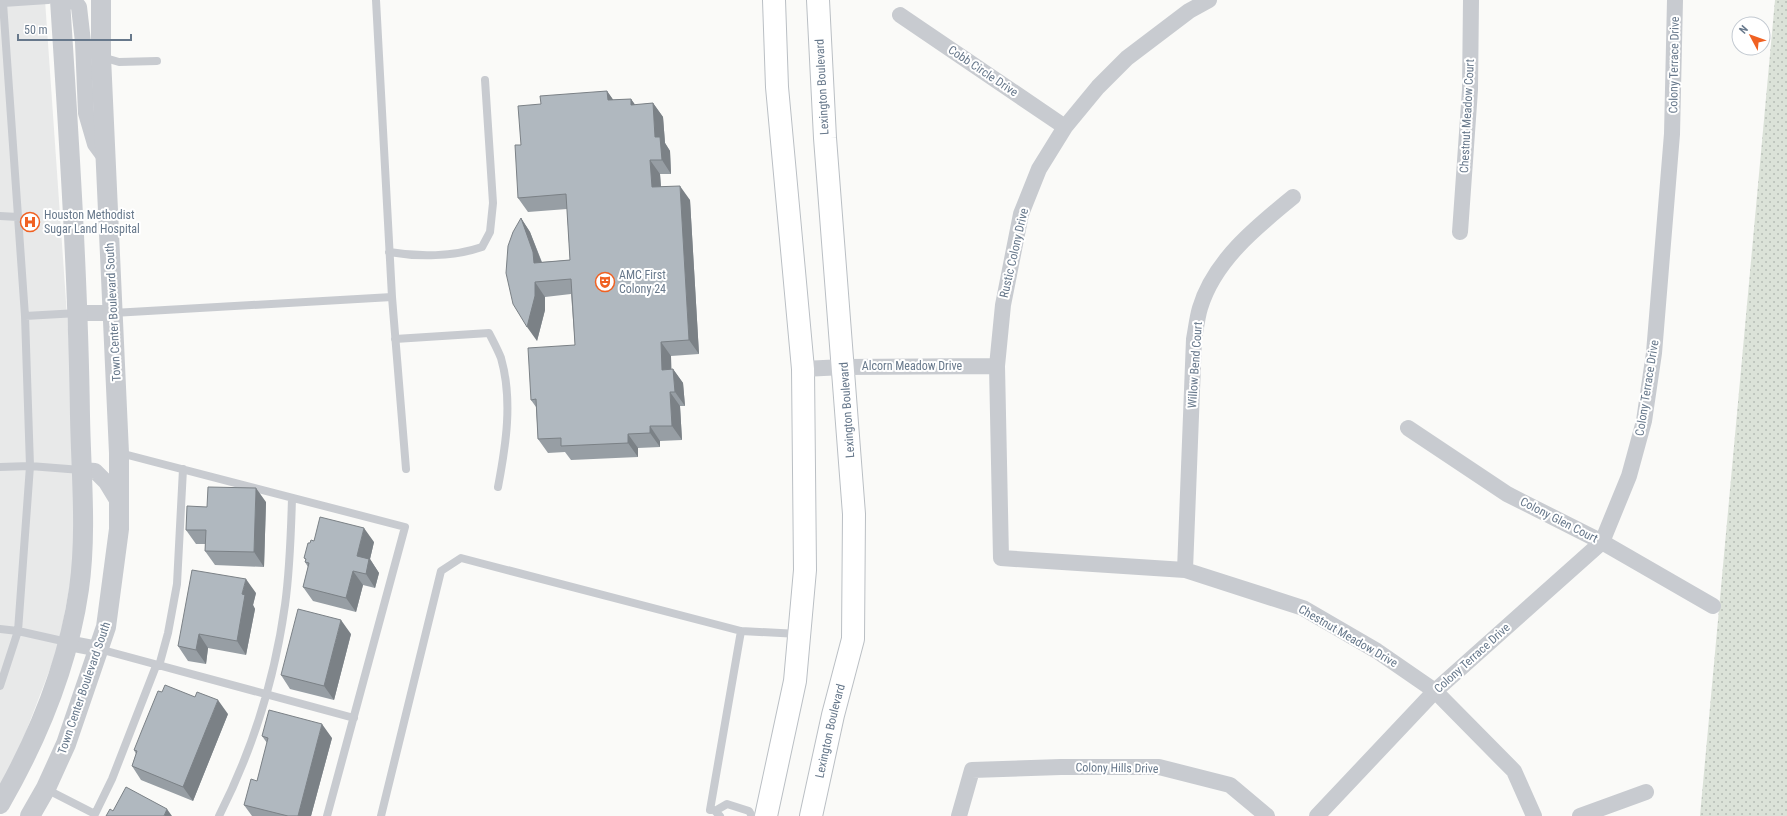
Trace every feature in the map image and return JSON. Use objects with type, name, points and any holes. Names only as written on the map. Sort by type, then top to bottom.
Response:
[{"type":"main road","points":[[766,816],[794,681],[805,570],[803,369],[777,87],[774,0]]},
{"type":"main road","name":"Lexington Boulevard","points":[[811,816],[833,715],[853,639],[854,514],[844,367],[825,138],[818,0]]},
{"type":"street","points":[[0,804],[21,767],[62,668],[80,581],[84,522],[81,470],[79,313],[60,0]]},
{"type":"street","points":[[64,0],[75,2],[79,7],[83,42],[86,113],[95,144],[106,159]]},
{"type":"street","name":"Town Center Boulevard South","points":[[30,816],[46,788],[66,744],[106,627],[113,586],[119,529],[119,453],[101,57],[101,0]]},
{"type":"street","name":"Rustic Colony Drive","points":[[1001,558],[997,366],[1003,304],[1021,214],[1039,169],[1065,127],[1098,87],[1127,58],[1189,11],[1209,0]]},
{"type":"street","name":"Chestnut Meadow Court","points":[[1460,232],[1470,90],[1471,0]]},
{"type":"street","name":"Colony Terrace Drive","points":[[1317,816],[1435,691],[1602,542],[1629,476],[1644,421],[1654,353],[1672,134],[1675,0]]},
{"type":"street","name":"Cobb Circle Drive","points":[[900,16],[1065,127]]},
{"type":"street","name":"Willow Bend Court","points":[[1185,570],[1194,339],[1200,308],[1214,279],[1235,249],[1260,223],[1293,197]]},
{"type":"street","points":[[79,313],[113,313]]},
{"type":"street","name":"Alcorn Meadow Drive","points":[[803,369],[844,367],[997,366]]},
{"type":"street","name":"Colony Glen Court","points":[[1408,428],[1507,494],[1602,542],[1713,606]]},
{"type":"street","points":[[81,470],[95,471],[106,482],[120,505]]},
{"type":"street","name":"Chestnut Meadow Drive","points":[[1001,558],[1185,570],[1303,608],[1377,651],[1435,691],[1514,771],[1534,816]]},
{"type":"street","points":[[68,643],[99,649]]},
{"type":"street","name":"Colony Hills Drive","points":[[959,816],[972,770],[1061,767],[1159,767],[1230,785],[1267,816]]},
{"type":"street","points":[[1580,816],[1646,792]]},
{"type":"lane","points":[[0,686],[18,631],[30,466],[24,316],[2,2],[48,0]]},
{"type":"lane","points":[[376,0],[389,252],[406,469]]},
{"type":"lane","points":[[101,57],[119,62],[157,61]]},
{"type":"lane","points":[[389,252],[408,255],[466,253],[482,247],[490,232],[493,203],[485,80]]},
{"type":"lane","points":[[0,216],[18,217]]},
{"type":"lane","points":[[113,313],[392,297]]},
{"type":"lane","points":[[24,316],[79,313]]},
{"type":"lane","points":[[395,339],[489,333],[501,357],[508,429],[498,487]]},
{"type":"lane","points":[[119,453],[404,527],[327,816]]},
{"type":"lane","points":[[0,467],[30,466],[81,470]]},
{"type":"lane","points":[[46,788],[94,815],[112,779],[158,666],[168,633],[178,584],[182,469]]},
{"type":"lane","points":[[219,816],[243,763],[266,695],[276,652],[285,605],[290,557],[292,498]]},
{"type":"lane","points":[[381,816],[441,571],[461,558],[741,631],[799,634]]},
{"type":"lane","points":[[0,629],[18,631],[68,643]]},
{"type":"lane","points":[[714,813],[741,631]]},
{"type":"lane","points":[[99,649],[354,718]]},
{"type":"lane","points":[[714,813],[727,804],[749,811],[752,816]]},
{"type":"shaded area","name":"Houston Methodist Sugar Land Hospital","points":[[0,0],[45,0],[76,445],[78,542],[58,648],[9,776],[0,791]]},
{"type":"shaded area","points":[[1775,0],[1787,0],[1787,816],[1700,816],[1771,56]]},
{"type":"building","name":"AMC First Colony 24","points":[[607,91],[608,100],[631,99],[631,105],[653,103],[655,137],[660,137],[662,160],[650,160],[652,187],[680,186],[689,340],[661,342],[662,370],[673,369],[675,392],[670,392],[672,426],[650,426],[650,433],[628,434],[628,443],[561,446],[561,438],[538,439],[536,399],[531,400],[528,348],[575,345],[571,279],[535,282],[535,296],[527,327],[513,304],[506,273],[508,246],[513,232],[521,218],[533,252],[534,263],[570,260],[566,194],[518,198],[515,145],[521,145],[518,106],[541,104],[540,96]]},
{"type":"building","points":[[208,487],[256,488],[254,552],[205,551],[206,530],[186,530],[187,506],[207,507]]},
{"type":"building","points":[[320,517],[364,528],[357,556],[369,559],[366,574],[353,571],[346,598],[303,587],[309,563],[305,562],[306,559],[304,558],[308,543],[310,543],[311,540],[314,541]]},
{"type":"building","points":[[192,570],[246,579],[242,594],[245,595],[237,641],[199,634],[196,650],[178,646]]},
{"type":"building","points":[[298,609],[341,620],[324,686],[281,675]]},
{"type":"building","points":[[165,685],[195,697],[197,692],[218,700],[183,787],[132,766],[137,751],[134,750],[142,730],[158,691],[162,692]]},
{"type":"building","points":[[269,710],[322,724],[298,816],[288,816],[244,805],[251,779],[257,781],[268,738],[262,736]]},
{"type":"building","points":[[126,787],[167,809],[164,816],[106,816],[110,809],[113,811]]},
{"type":"place","name":"Houston Methodist Sugar Land Hospital","points":[[30,222]]},
{"type":"place","name":"AMC First Colony 24","points":[[605,282]]}]
